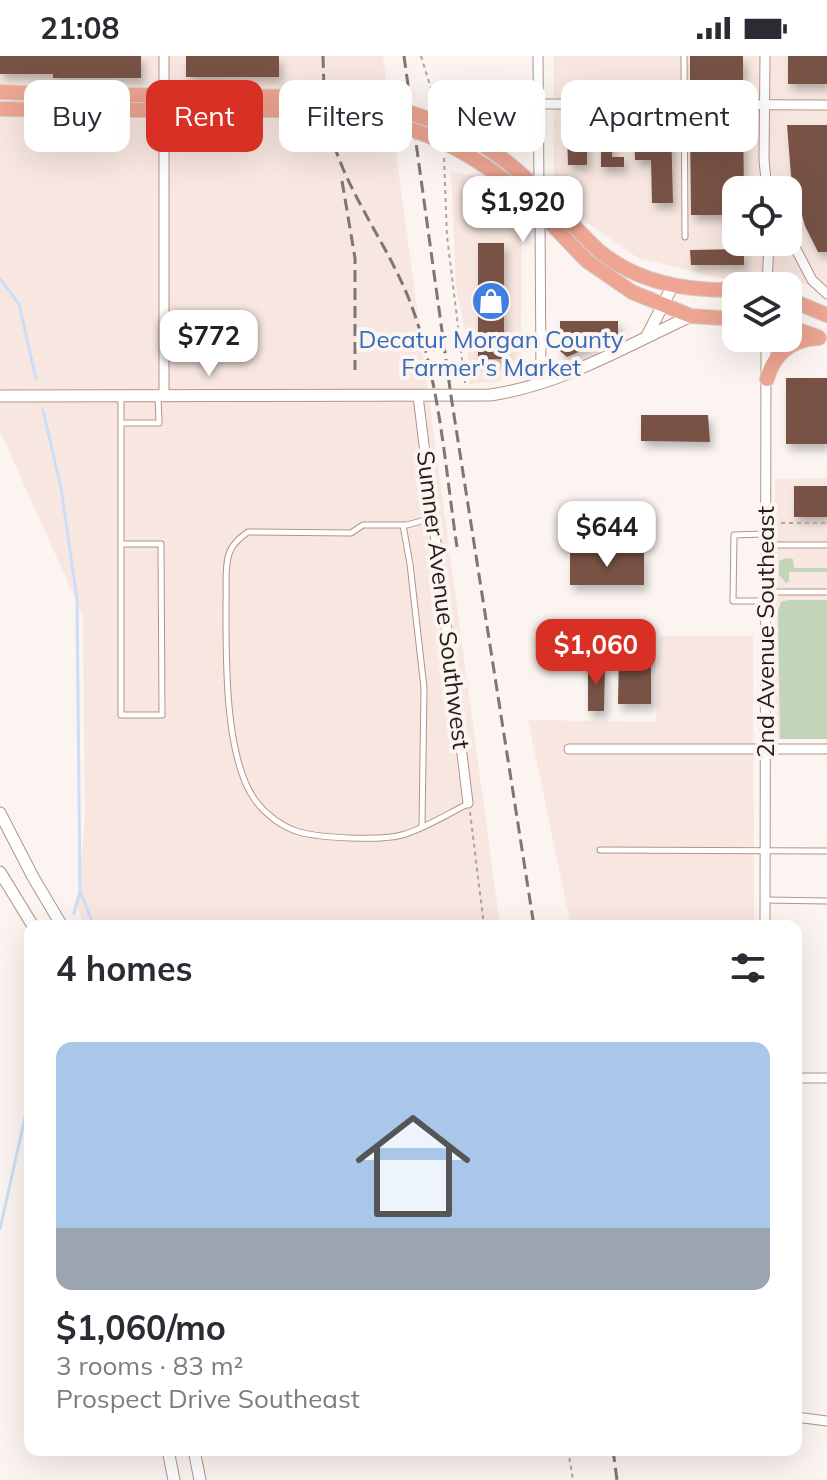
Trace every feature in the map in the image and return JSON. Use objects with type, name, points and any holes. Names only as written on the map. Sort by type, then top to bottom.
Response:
[{"type":"main road","points":[[0,92],[336,98],[402,109],[444,125],[501,157],[518,171],[616,283],[691,316],[722,318]]},
{"type":"main road","points":[[0,109],[310,110],[357,115],[402,126],[445,143],[504,179],[592,256],[651,280],[722,290]]},
{"type":"main road","points":[[802,305],[827,315]]},
{"type":"main road","points":[[802,332],[823,340]]},
{"type":"main road","points":[[767,379],[773,362],[785,349],[801,340],[823,340]]},
{"type":"street","points":[[161,395],[164,56]]},
{"type":"street","points":[[538,56],[538,80]]},
{"type":"street","points":[[765,56],[767,176]]},
{"type":"street","points":[[758,104],[827,105]]},
{"type":"street","points":[[539,152],[541,384]]},
{"type":"street","points":[[799,256],[812,280],[827,294]]},
{"type":"street","points":[[647,336],[673,285]]},
{"type":"street","points":[[0,396],[457,396],[507,393],[541,384],[691,316]]},
{"type":"street","name":"2nd Avenue Southeast","points":[[765,920],[766,352]]},
{"type":"street","name":"Sumner Avenue Southwest","points":[[418,396],[468,803]]},
{"type":"street","points":[[569,749],[827,749]]},
{"type":"street","points":[[0,813],[59,920]]},
{"type":"street","points":[[0,872],[29,920]]},
{"type":"street","points":[[802,1078],[827,1078]]},
{"type":"street","points":[[802,1418],[827,1421]]},
{"type":"street","points":[[169,1456],[174,1480]]},
{"type":"street","points":[[195,1456],[200,1480]]},
{"type":"lane","points":[[684,56],[684,80]]},
{"type":"lane","points":[[684,152],[685,237]]},
{"type":"lane","points":[[121,423],[159,423],[161,395]]},
{"type":"lane","points":[[121,396],[121,423],[121,544],[121,715],[162,715],[161,544],[121,544]]},
{"type":"lane","points":[[432,518],[403,525],[363,525],[351,533],[248,532],[236,540],[228,556],[226,654],[236,745],[254,798],[279,823],[299,832],[374,839],[403,835],[468,803]]},
{"type":"lane","points":[[403,525],[424,688],[422,826]]},
{"type":"lane","points":[[766,534],[734,535],[733,601],[827,592]]},
{"type":"lane","points":[[766,545],[827,545]]},
{"type":"lane","points":[[600,850],[827,851]]},
{"type":"lane","points":[[765,900],[827,901]]},
{"type":"path","points":[[421,56],[428,80]]},
{"type":"path","points":[[444,154],[447,236],[465,383],[457,396]]},
{"type":"path","points":[[799,517],[800,523]]},
{"type":"path","points":[[781,523],[827,523]]},
{"type":"path","points":[[468,803],[483,920]]},
{"type":"path","points":[[569,1456],[573,1480]]},
{"type":"shaded area","points":[[0,56],[383,56],[386,80],[279,80],[279,152],[396,152],[499,920],[82,920],[77,904],[85,820],[83,616],[0,431]]},
{"type":"shaded area","points":[[554,56],[827,56],[827,288],[802,284],[802,272],[722,272],[722,279],[638,258],[586,222],[554,183]]},
{"type":"shaded area","points":[[451,172],[522,184],[521,375],[495,382],[469,384],[467,344],[456,285]]},
{"type":"shaded area","points":[[827,478],[827,739],[775,739],[775,479]]},
{"type":"shaded area","points":[[659,636],[753,636],[754,920],[570,920],[528,720],[656,722]]},
{"type":"green space","points":[[793,559],[794,568],[827,568],[827,572],[789,572],[786,583],[779,575],[779,561]]},
{"type":"green space","points":[[827,600],[827,739],[780,739],[778,611],[781,602]]},
{"type":"building","points":[[0,56],[141,56],[141,78],[53,78],[53,74],[0,74]]},
{"type":"building","points":[[186,56],[279,56],[279,77],[186,77]]},
{"type":"building","points":[[690,56],[743,56],[743,80],[690,80]]},
{"type":"building","points":[[788,56],[827,56],[827,84],[788,84]]},
{"type":"building","points":[[787,125],[827,125],[827,252],[818,252],[805,226],[802,176],[791,175]]},
{"type":"building","points":[[568,152],[587,152],[587,165],[568,165]]},
{"type":"building","points":[[601,152],[612,152],[612,157],[624,157],[624,167],[601,167]]},
{"type":"building","points":[[635,152],[672,152],[673,203],[652,203],[651,160],[635,160]]},
{"type":"building","points":[[690,152],[743,152],[744,176],[722,176],[722,215],[691,215]]},
{"type":"building","name":"Decatur Morgan County Farmer's Market","points":[[478,243],[504,243],[504,359],[478,359]]},
{"type":"building","points":[[722,249],[722,256],[744,256],[744,265],[691,265],[690,250]]},
{"type":"building","points":[[560,321],[618,321],[618,335],[567,357],[560,351]]},
{"type":"building","points":[[786,378],[827,378],[827,444],[786,444]]},
{"type":"building","points":[[641,415],[708,415],[710,442],[641,441]]},
{"type":"building","points":[[794,486],[827,486],[827,517],[794,517]]},
{"type":"building","points":[[570,553],[644,553],[644,585],[570,585]]},
{"type":"building","points":[[619,650],[651,651],[651,704],[618,704]]},
{"type":"building","points":[[588,664],[605,664],[604,711],[588,711]]},
{"type":"waterway","points":[[0,279],[19,304],[36,379]]},
{"type":"waterway","points":[[43,410],[61,488],[77,599],[80,891],[74,913]]},
{"type":"waterway","points":[[80,891],[92,920]]},
{"type":"waterway","points":[[0,1229],[24,1122]]},
{"type":"railway","points":[[323,56],[324,96],[338,157],[403,285],[429,365],[457,547]]},
{"type":"railway","points":[[404,56],[451,396],[533,920]]},
{"type":"railway","points":[[342,181],[355,258],[355,370]]},
{"type":"railway","points":[[614,1456],[617,1480]]},
{"type":"place","name":"Decatur Morgan County Farmer's Market","points":[[491,301]]}]
